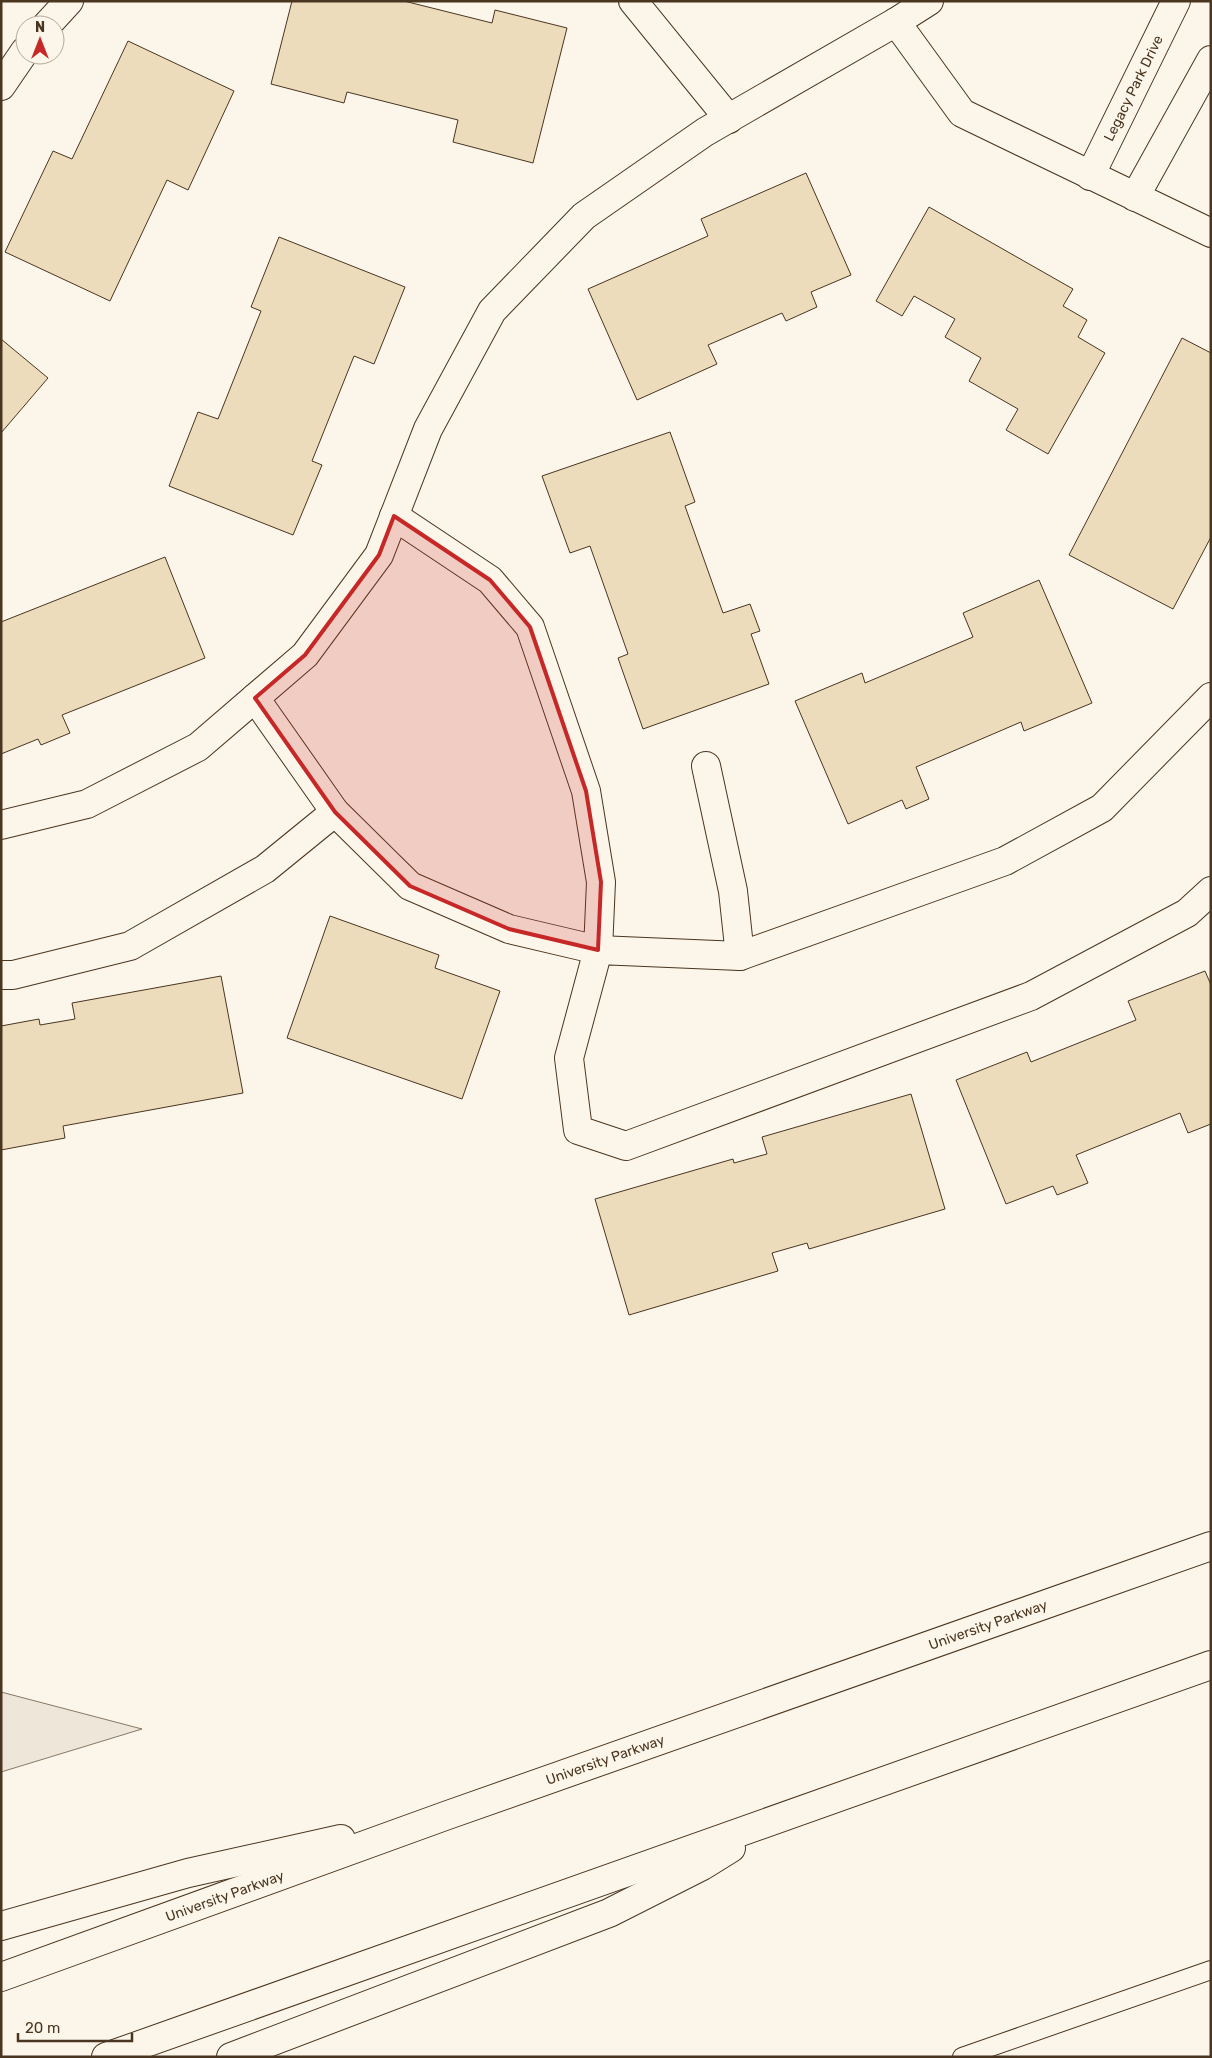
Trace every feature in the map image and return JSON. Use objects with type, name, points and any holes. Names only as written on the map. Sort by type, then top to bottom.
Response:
[{"type":"main road","points":[[56,15],[69,1]]},
{"type":"main road","points":[[633,1],[729,118]]},
{"type":"main road","points":[[1,825],[87,804],[198,747],[304,655],[379,555],[428,429],[492,311],[584,216],[729,118],[929,1]]},
{"type":"main road","name":"Legacy Park Drive","points":[[1090,176],[1176,1]]},
{"type":"main road","points":[[896,22],[962,114],[1211,233]]},
{"type":"main road","points":[[1135,197],[1211,60]]},
{"type":"main road","points":[[1,86],[15,65]]},
{"type":"main road","points":[[394,516],[490,580],[530,627],[586,791],[601,882],[598,950],[569,1058],[578,1130],[626,1146],[1031,996],[1187,913],[1211,891]]},
{"type":"main road","points":[[255,698],[335,812],[410,886],[509,929],[598,950],[740,956],[1004,861],[1102,808],[1211,697]]},
{"type":"main road","points":[[706,766],[732,891],[740,956]]},
{"type":"main road","points":[[1,976],[13,975],[130,946],[265,869],[335,812]]},
{"type":"main road","name":"University Parkway","points":[[1,1977],[445,1816],[1211,1546]]},
{"type":"main road","points":[[106,2057],[1211,1665]]},
{"type":"main road","points":[[1,1926],[188,1873],[445,1816]]},
{"type":"main road","points":[[231,2057],[609,1914],[702,1866],[779,1818]]},
{"type":"lane","points":[[962,2057],[1211,1970]]},
{"type":"highlighted area","points":[[394,516],[490,580],[530,627],[586,791],[601,882],[598,950],[509,929],[410,886],[335,812],[255,698],[305,655],[379,555]]},
{"type":"shaded area","points":[[1,1692],[142,1729],[1,1772]]},
{"type":"building","points":[[292,1],[404,1],[492,23],[495,10],[567,28],[533,163],[453,142],[458,120],[347,92],[344,103],[271,84]]},
{"type":"building","points":[[128,41],[234,91],[188,190],[167,180],[110,301],[5,252],[53,151],[72,159]]},
{"type":"building","points":[[806,173],[851,275],[811,292],[817,307],[786,321],[782,313],[708,345],[717,364],[637,400],[588,289],[708,236],[701,219]]},
{"type":"building","points":[[929,207],[1073,289],[1063,306],[1087,320],[1078,337],[1105,353],[1048,454],[1006,430],[1018,409],[969,381],[981,358],[945,337],[955,319],[914,296],[902,316],[876,301]]},
{"type":"building","points":[[279,237],[405,287],[374,364],[354,356],[312,461],[322,465],[293,535],[169,486],[198,412],[218,419],[261,311],[251,307]]},
{"type":"building","points":[[1182,338],[1211,353],[1211,537],[1173,609],[1069,555]]},
{"type":"building","points":[[1,339],[48,378],[1,433]]},
{"type":"building","points":[[670,432],[695,502],[685,506],[723,613],[750,604],[760,631],[751,634],[769,684],[643,729],[618,658],[628,654],[590,546],[570,553],[542,476]]},
{"type":"building","points":[[165,557],[205,658],[62,715],[70,733],[41,745],[38,739],[1,754],[1,622]]},
{"type":"building","points":[[1039,580],[1092,703],[1024,731],[1021,722],[916,767],[929,799],[906,809],[902,800],[848,824],[795,701],[862,673],[865,683],[973,637],[963,613]]},
{"type":"building","points":[[330,916],[439,955],[435,968],[500,991],[462,1099],[287,1038]]},
{"type":"building","points":[[1205,971],[1211,985],[1211,1124],[1188,1133],[1180,1113],[1076,1155],[1088,1183],[1057,1195],[1053,1186],[1006,1204],[956,1080],[1027,1052],[1031,1062],[1136,1020],[1128,1001]]},
{"type":"building","points":[[221,976],[243,1093],[63,1126],[65,1138],[1,1150],[1,1026],[39,1019],[40,1025],[75,1019],[72,1003]]},
{"type":"building","points":[[911,1094],[945,1209],[809,1249],[807,1243],[772,1253],[778,1271],[629,1315],[595,1199],[733,1159],[734,1163],[767,1154],[762,1137]]}]
